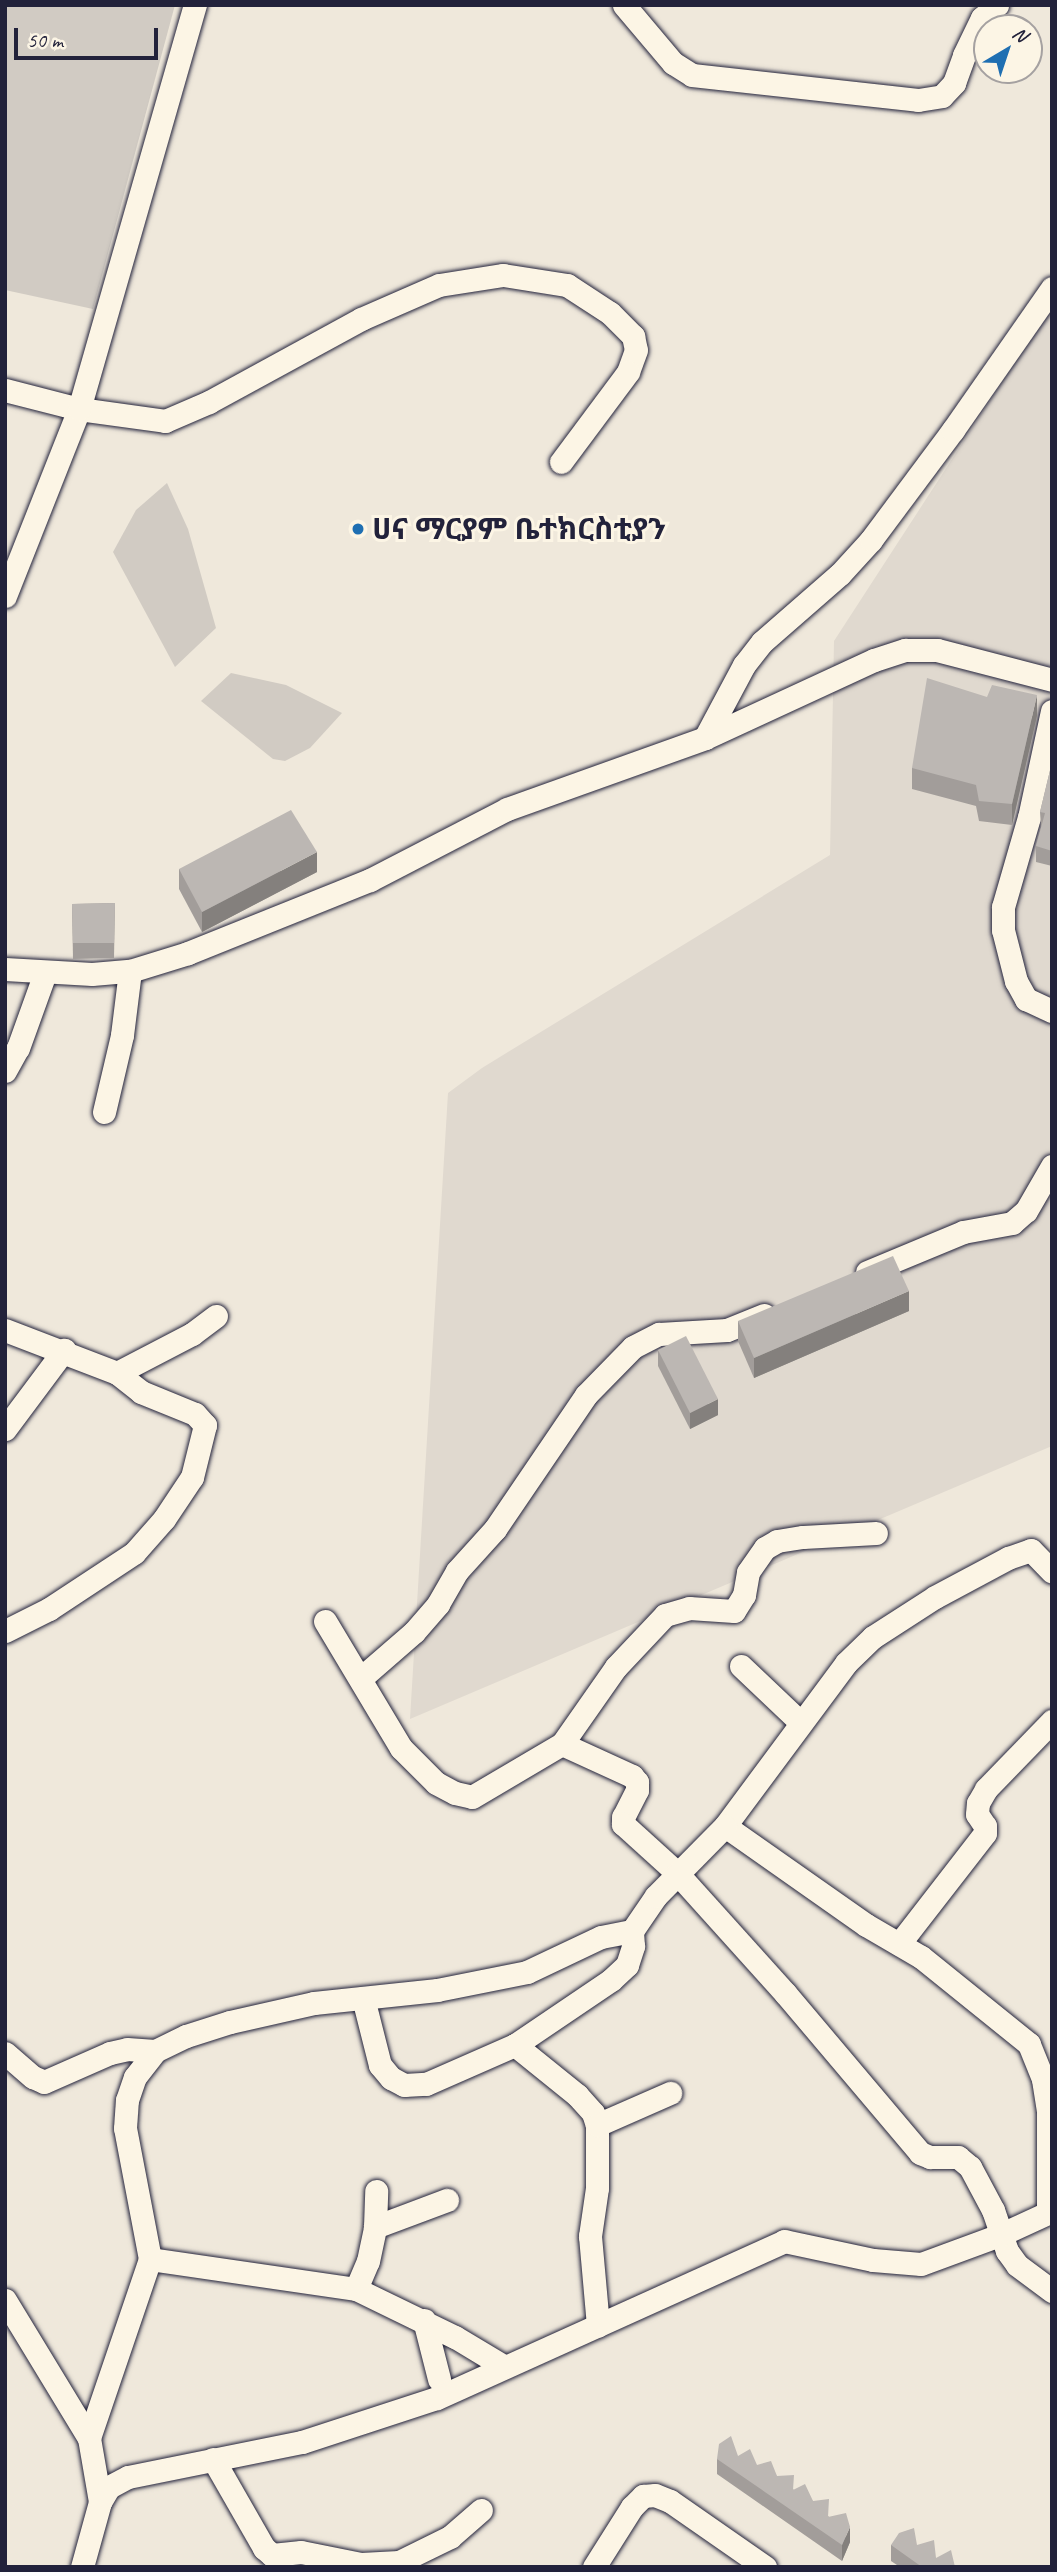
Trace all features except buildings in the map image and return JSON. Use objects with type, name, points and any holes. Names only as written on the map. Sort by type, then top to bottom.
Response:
[{"type":"street","points":[[5,596],[79,409],[195,5]]},
{"type":"street","points":[[624,5],[673,63],[692,75],[918,100],[942,96],[954,83],[982,18],[997,5]]},
{"type":"street","points":[[5,390],[79,409],[165,421],[209,402],[361,319],[439,285],[503,275],[567,285],[610,313],[633,336],[636,350],[628,372],[561,461]]},
{"type":"street","points":[[705,738],[744,666],[762,642],[840,574],[871,540],[953,430],[1052,288]]},
{"type":"street","points":[[5,970],[45,973],[130,971],[208,945],[370,880],[507,809],[705,738],[874,660],[905,650],[937,650],[1052,680]]},
{"type":"street","points":[[1052,712],[1028,817],[1003,907],[1003,930],[1026,999],[1052,1011]]},
{"type":"street","points":[[104,1112],[122,1035],[130,971]]},
{"type":"street","points":[[5,1071],[18,1048],[45,973]]},
{"type":"street","points":[[852,1278],[963,1232],[1012,1223],[1026,1211],[1052,1166]]},
{"type":"street","points":[[361,1678],[414,1632],[438,1604],[457,1571],[495,1529],[586,1395],[633,1347],[660,1334],[708,1334],[727,1330],[789,1304]]},
{"type":"street","points":[[117,1373],[192,1334],[216,1315]]},
{"type":"street","points":[[5,1330],[64,1350],[117,1373],[141,1392],[195,1414],[205,1425],[192,1477],[164,1519],[134,1553],[48,1609],[5,1631]]},
{"type":"street","points":[[5,1429],[64,1350]]},
{"type":"street","points":[[325,1621],[401,1748],[436,1783],[455,1793],[472,1797],[562,1744],[615,1667],[665,1615],[689,1608],[734,1611],[744,1595],[748,1572],[754,1560],[777,1541],[876,1533]]},
{"type":"street","points":[[363,1998],[380,2064],[391,2078],[404,2085],[426,2084],[515,2045],[611,1980],[627,1965],[633,1945],[632,1931],[656,1896],[725,1826],[846,1663],[873,1637],[935,1597],[1008,1558],[1041,1547],[1052,1572]]},
{"type":"street","points":[[740,1666],[800,1722]]},
{"type":"street","points":[[900,1944],[985,1833],[985,1826],[977,1814],[978,1802],[986,1789],[1052,1721]]},
{"type":"street","points":[[562,1744],[588,1753],[632,1776],[638,1782],[623,1817],[623,1824],[677,1873],[785,1993],[920,2153],[930,2157],[958,2157],[970,2167],[993,2210],[1007,2250],[1017,2265],[1052,2291]]},
{"type":"street","points":[[82,2567],[100,2501],[109,2487],[128,2477],[302,2442],[437,2398],[761,2249],[784,2241],[873,2260],[921,2264],[1002,2234],[1050,2211],[1048,2111],[1036,2056],[1020,2036],[921,1958],[866,1925],[725,1826]]},
{"type":"street","points":[[89,2438],[150,2259],[125,2128],[127,2101],[135,2077],[155,2051],[186,2036],[230,2022],[314,2003],[490,1981],[527,1972],[601,1937],[632,1931]]},
{"type":"street","points":[[515,2045],[577,2095],[593,2113],[597,2125],[597,2188],[590,2236],[598,2326]]},
{"type":"street","points":[[5,2053],[33,2077],[44,2082],[110,2053],[127,2049],[155,2051]]},
{"type":"street","points":[[597,2125],[670,2093]]},
{"type":"street","points":[[356,2289],[368,2261],[375,2227],[376,2191]]},
{"type":"street","points":[[375,2227],[447,2200]]},
{"type":"street","points":[[150,2259],[356,2289],[424,2320],[505,2367]]},
{"type":"street","points":[[5,2300],[89,2438],[100,2501]]},
{"type":"street","points":[[424,2320],[439,2379]]},
{"type":"street","points":[[214,2459],[264,2548],[272,2555],[302,2552],[338,2563],[400,2564],[450,2537],[481,2510]]},
{"type":"street","points":[[594,2567],[632,2507],[643,2496],[655,2495],[670,2501],[765,2567]]},
{"type":"shaded area","points":[[5,5],[175,5],[93,309],[5,290]]},
{"type":"shaded area","points":[[1052,305],[1052,1446],[410,1719],[448,1093],[482,1068],[830,855],[834,641]]},
{"type":"shaded area","points":[[167,483],[188,529],[216,628],[175,667],[113,552],[136,510]]},
{"type":"shaded area","points":[[231,673],[286,685],[342,713],[310,748],[285,761],[273,759],[201,701]]},
{"type":"place","name":"ሀና ማርያም ቤተክርስቲያን","points":[[358,529]]}]
